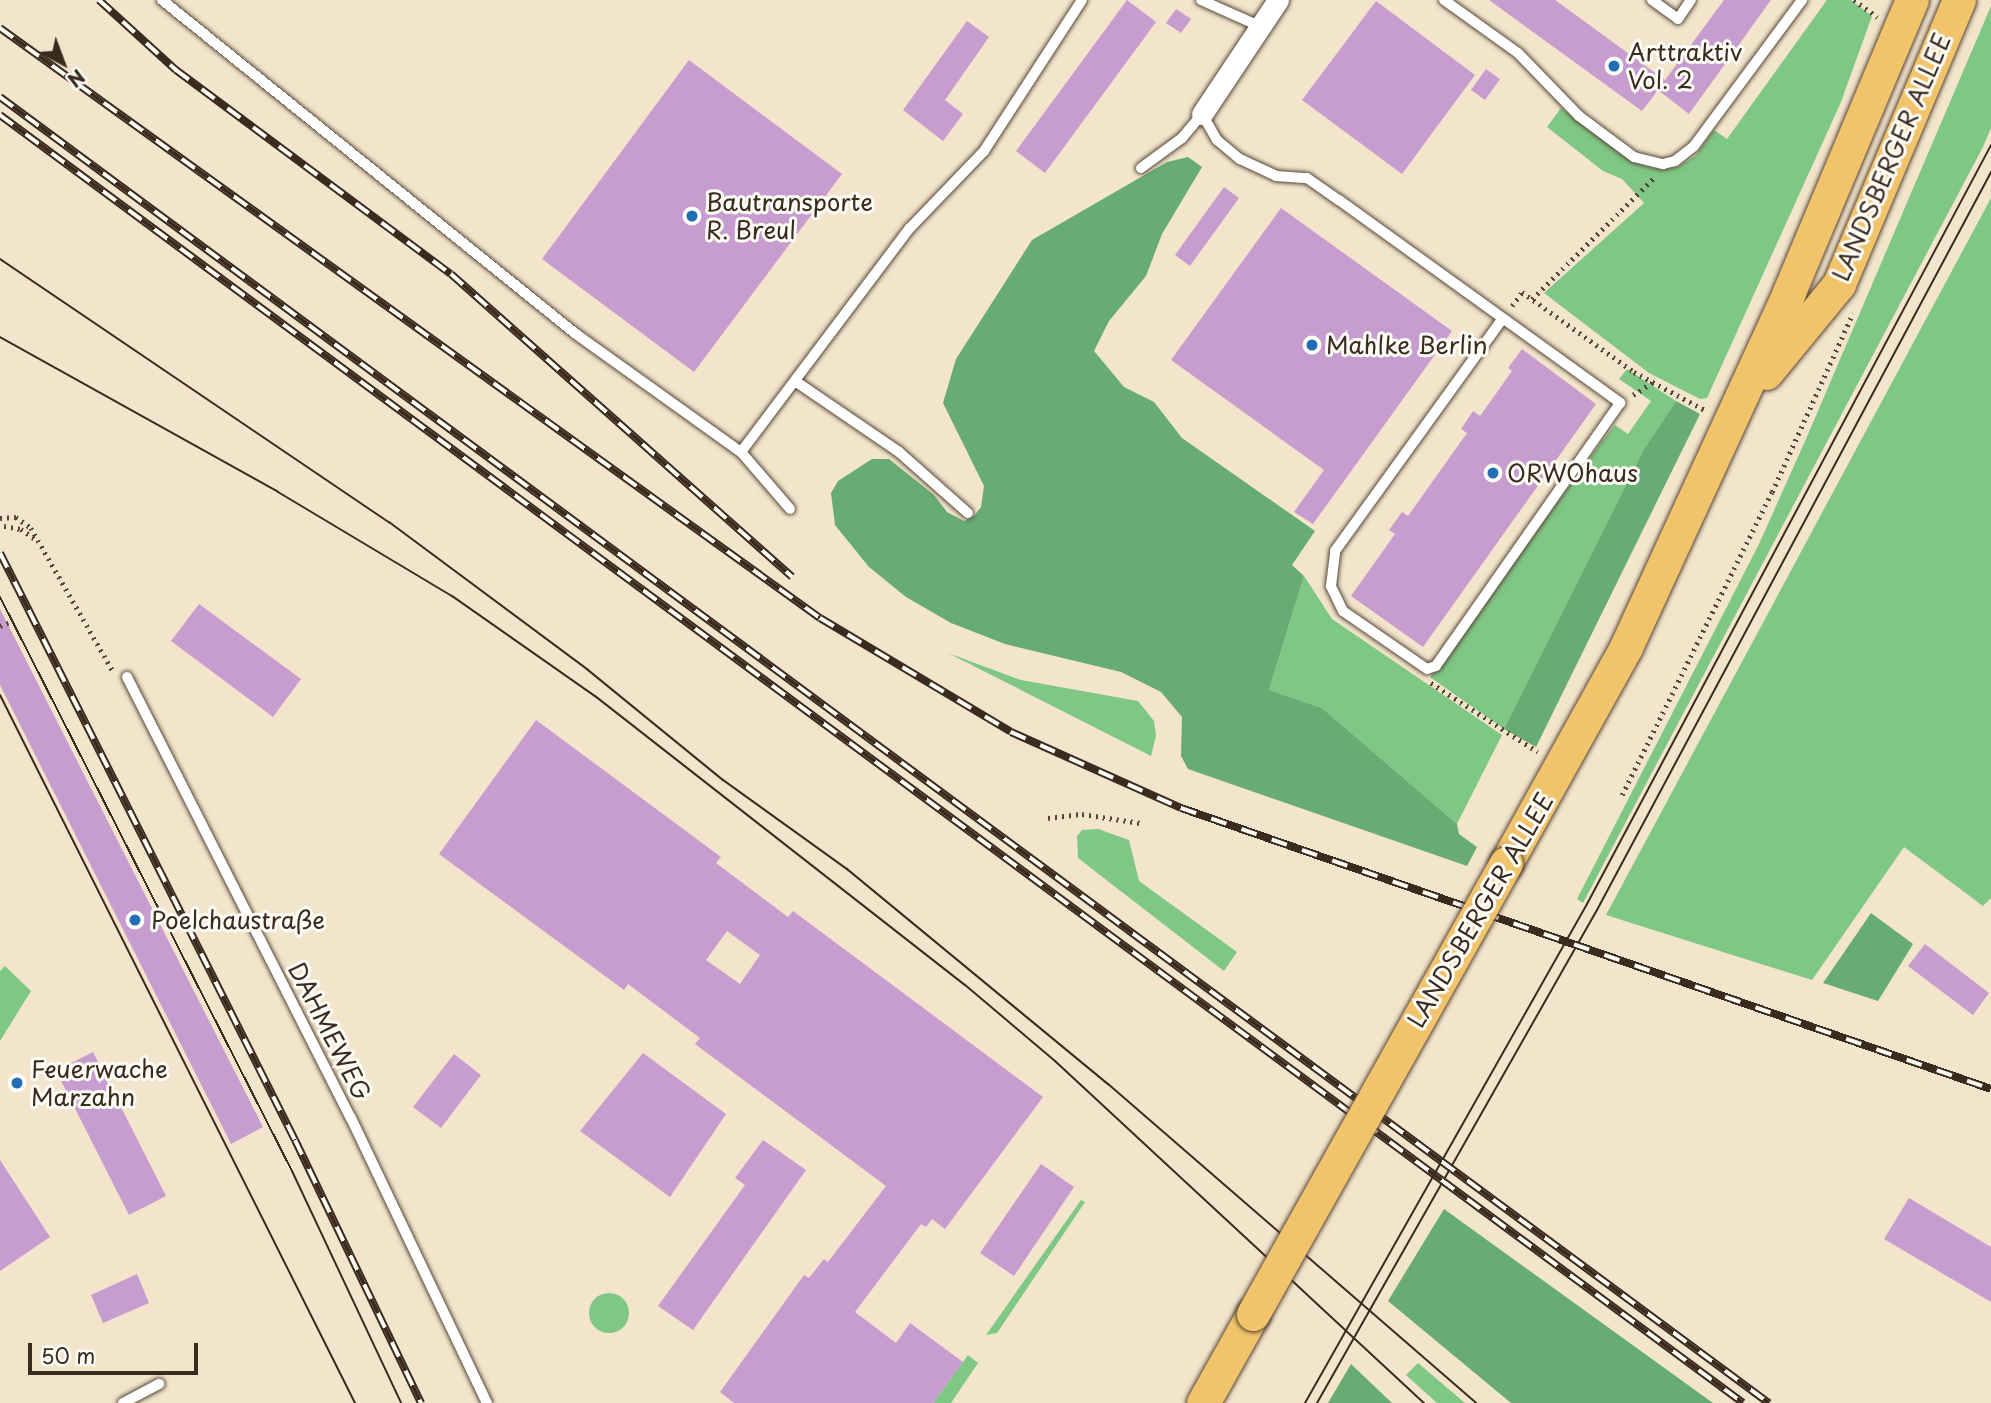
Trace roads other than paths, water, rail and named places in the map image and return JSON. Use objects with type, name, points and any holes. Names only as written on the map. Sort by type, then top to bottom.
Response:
[{"type":"main road","name":"LANDSBERGER ALLEE","points":[[1203,1403],[1626,647],[1738,407],[1912,0]]},
{"type":"main road","name":"LANDSBERGER ALLEE","points":[[1738,407],[1839,284],[1959,0]]},
{"type":"street","points":[[1202,114],[1279,0]]},
{"type":"lane","points":[[162,0],[576,334],[741,452],[790,509]]},
{"type":"lane","points":[[741,452],[910,228],[984,151],[1083,0]]},
{"type":"lane","points":[[1201,0],[1259,26]]},
{"type":"lane","points":[[1444,0],[1518,53],[1579,116],[1634,157],[1663,164],[1675,161],[1694,146],[1802,0]]},
{"type":"lane","points":[[1652,0],[1678,19],[1691,0]]},
{"type":"lane","points":[[1141,168],[1182,138],[1202,114],[1217,140],[1240,159],[1276,176],[1307,178],[1503,318],[1620,402],[1436,666],[1427,669],[1343,611],[1331,586],[1335,551],[1503,318]]},
{"type":"lane","points":[[795,381],[898,452],[968,513]]},
{"type":"lane","name":"DAHMEWEG","points":[[127,677],[351,1118],[487,1403]]},
{"type":"lane","points":[[122,1403],[159,1384]]},
{"type":"tram line","points":[[1305,1403],[1587,904],[1991,145]]},
{"type":"tram line","points":[[1317,1403],[1597,910],[1991,172]]},
{"type":"tram line","points":[[0,259],[389,522],[588,670],[723,780],[847,869],[1108,1084],[1476,1403]]},
{"type":"tram line","points":[[0,337],[278,492],[452,596],[595,696],[965,985],[1055,1061],[1424,1403]]},
{"type":"tram line","points":[[0,597],[292,1171],[401,1403]]},
{"type":"tram line","points":[[0,695],[355,1403]]},
{"type":"railway","points":[[99,0],[176,70],[451,274],[792,577]]},
{"type":"railway","points":[[0,28],[820,618],[1011,732],[1181,808],[1991,1089]]},
{"type":"railway","points":[[0,97],[1769,1403]]},
{"type":"railway","points":[[0,115],[1743,1403]]},
{"type":"railway","points":[[0,553],[295,1140],[421,1403]]},
{"type":"place","name":"Arttraktiv Vol. 2","points":[[1614,66]]},
{"type":"place","name":"Bautransporte R. Breul","points":[[692,216]]},
{"type":"place","name":"Mahlke Berlin","points":[[1312,345]]},
{"type":"place","name":"ORWOhaus","points":[[1493,473]]},
{"type":"place","name":"Poelchaustraße","points":[[135,920]]},
{"type":"place","name":"Feuerwache Marzahn","points":[[17,1083]]}]
